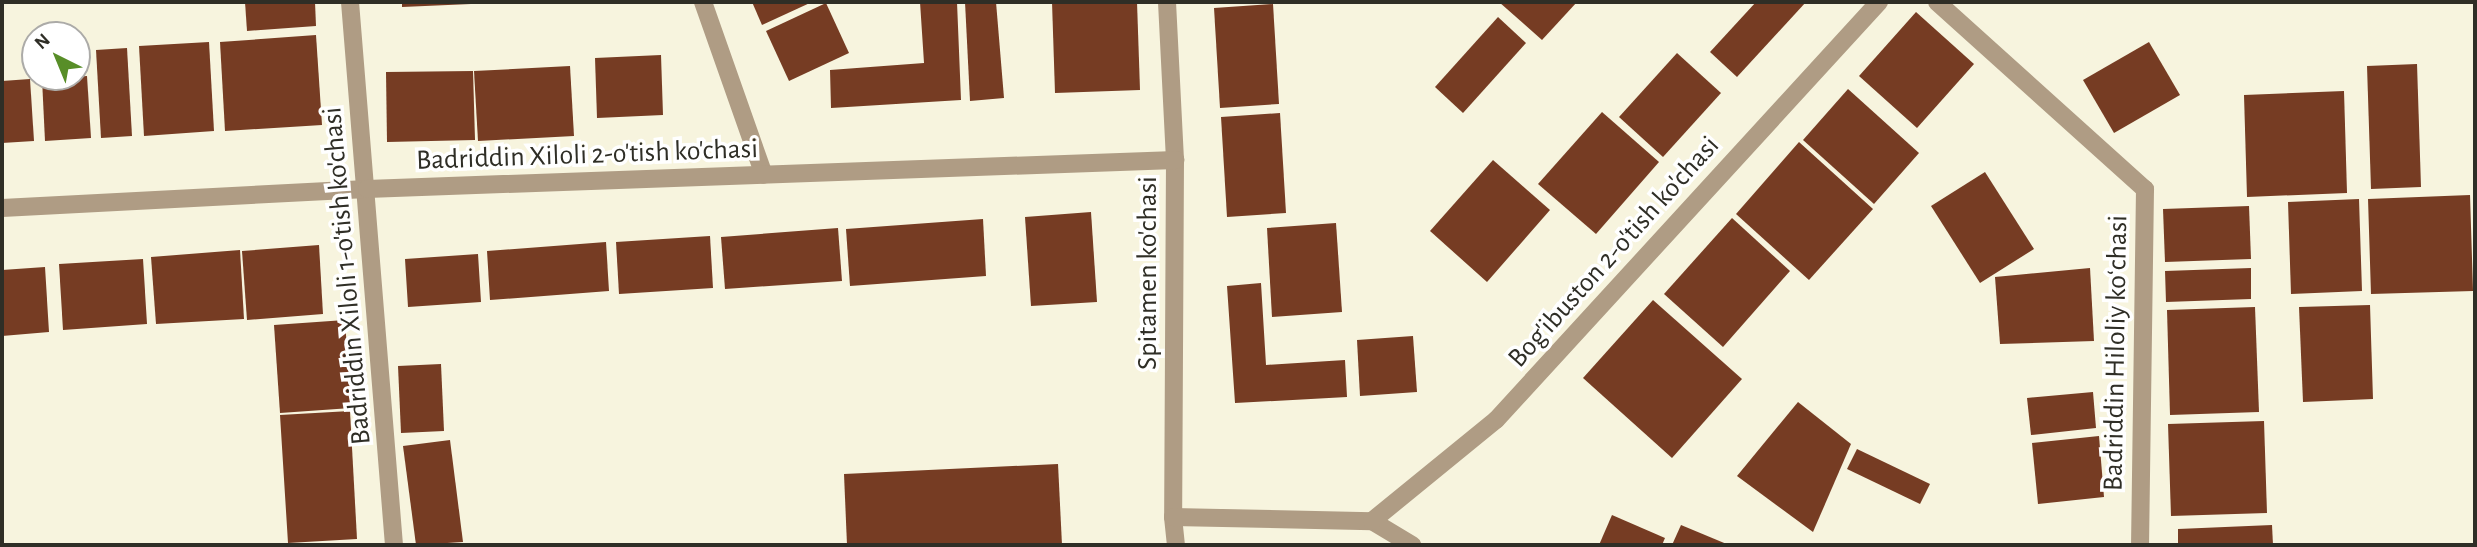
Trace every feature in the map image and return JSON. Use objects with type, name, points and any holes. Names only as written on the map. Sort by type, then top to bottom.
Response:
[{"type":"street","name":"Badriddin Xiloli 1-o'tish ko'chasi","points":[[350,2],[394,545]]},
{"type":"street","points":[[703,2],[764,175]]},
{"type":"street","name":"Spitamen ko'chasi","points":[[1167,2],[1175,160],[1173,517],[1176,545]]},
{"type":"street","name":"Bog'ibuston 2-o'tish ko'chasi","points":[[1372,521],[1496,420],[1878,2]]},
{"type":"street","name":"Badriddin Hiloliy koʻchasi","points":[[1937,2],[2145,189],[2140,545]]},
{"type":"street","name":"Badriddin Xiloli 2-o'tish ko'chasi","points":[[2,208],[367,189],[1175,160]]},
{"type":"street","points":[[1173,517],[1372,521],[1412,545]]},
{"type":"building","points":[[245,2],[315,2],[316,26],[247,31]]},
{"type":"building","points":[[402,2],[470,2],[471,4],[402,7]]},
{"type":"building","points":[[752,2],[812,2],[762,25]]},
{"type":"building","points":[[920,2],[957,2],[961,100],[831,108],[830,70],[924,63]]},
{"type":"building","points":[[965,2],[996,2],[1004,98],[970,101]]},
{"type":"building","points":[[1052,2],[1137,2],[1140,90],[1055,93]]},
{"type":"building","points":[[1499,2],[1577,2],[1542,40]]},
{"type":"building","points":[[1756,2],[1806,2],[1737,77],[1710,52]]},
{"type":"building","points":[[826,3],[849,53],[789,81],[766,31]]},
{"type":"building","points":[[1273,4],[1279,104],[1220,108],[1214,8]]},
{"type":"building","points":[[1916,12],[1974,64],[1917,128],[1859,76]]},
{"type":"building","points":[[1498,17],[1526,43],[1463,113],[1435,87]]},
{"type":"building","points":[[316,35],[322,125],[225,131],[220,42]]},
{"type":"building","points":[[209,42],[214,131],[144,136],[139,46]]},
{"type":"building","points":[[2149,42],[2180,95],[2114,133],[2083,80]]},
{"type":"building","points":[[127,48],[132,136],[101,138],[96,50]]},
{"type":"building","points":[[1677,53],[1721,93],[1663,157],[1619,117]]},
{"type":"building","points":[[661,55],[663,115],[597,118],[595,58]]},
{"type":"building","points":[[2417,64],[2421,187],[2371,189],[2367,66]]},
{"type":"building","points":[[570,66],[574,136],[478,141],[474,71]]},
{"type":"building","points":[[473,71],[475,140],[387,142],[386,72]]},
{"type":"building","points":[[21,80],[21,91],[31,91],[34,141],[2,143],[2,81]]},
{"type":"building","points":[[1848,89],[1919,153],[1874,204],[1803,140]]},
{"type":"building","points":[[43,91],[88,91],[91,138],[45,141]]},
{"type":"building","points":[[2344,91],[2347,193],[2247,197],[2244,95]]},
{"type":"building","points":[[1602,112],[1659,162],[1596,234],[1538,184]]},
{"type":"building","points":[[1280,113],[1286,213],[1227,217],[1221,117]]},
{"type":"building","points":[[1799,142],[1873,209],[1809,280],[1736,214]]},
{"type":"building","points":[[1493,160],[1550,210],[1487,282],[1430,231]]},
{"type":"building","points":[[1985,172],[2034,249],[1980,283],[1931,206]]},
{"type":"building","points":[[2470,195],[2473,291],[2371,294],[2368,199]]},
{"type":"building","points":[[2359,199],[2362,291],[2291,294],[2288,202]]},
{"type":"building","points":[[2249,206],[2251,259],[2165,262],[2163,209]]},
{"type":"building","points":[[1091,212],[1097,302],[1031,306],[1025,217]]},
{"type":"building","points":[[1732,218],[1790,271],[1723,347],[1664,294]]},
{"type":"building","points":[[983,219],[986,276],[850,286],[846,229]]},
{"type":"building","points":[[1336,223],[1342,312],[1272,317],[1267,228]]},
{"type":"building","points":[[838,228],[842,281],[725,289],[721,237]]},
{"type":"building","points":[[710,236],[713,288],[619,294],[616,242]]},
{"type":"building","points":[[606,242],[609,291],[490,300],[487,251]]},
{"type":"building","points":[[319,245],[323,314],[247,320],[242,251]]},
{"type":"building","points":[[240,250],[244,319],[156,324],[151,257]]},
{"type":"building","points":[[478,254],[481,302],[408,307],[405,259]]},
{"type":"building","points":[[143,259],[147,324],[63,330],[59,264]]},
{"type":"building","points":[[45,267],[49,332],[2,336],[2,270]]},
{"type":"building","points":[[2090,268],[2094,341],[2000,344],[1995,277]]},
{"type":"building","points":[[2251,268],[2251,299],[2166,302],[2165,271]]},
{"type":"building","points":[[1261,283],[1266,365],[1345,360],[1347,397],[1235,403],[1227,286]]},
{"type":"building","points":[[1653,300],[1742,379],[1672,458],[1583,378]]},
{"type":"building","points":[[2370,305],[2373,399],[2303,402],[2299,307]]},
{"type":"building","points":[[2255,307],[2259,412],[2170,415],[2167,310]]},
{"type":"building","points":[[345,320],[351,408],[280,413],[274,325]]},
{"type":"building","points":[[1413,336],[1417,392],[1360,396],[1357,340]]},
{"type":"building","points":[[441,364],[444,431],[401,433],[398,366]]},
{"type":"building","points":[[2093,392],[2096,428],[2031,435],[2027,398]]},
{"type":"building","points":[[1798,402],[1851,444],[1813,532],[1737,476]]},
{"type":"building","points":[[350,411],[357,539],[288,543],[280,415]]},
{"type":"building","points":[[2264,421],[2267,513],[2171,516],[2168,424]]},
{"type":"building","points":[[2099,436],[2104,497],[2038,504],[2032,443]]},
{"type":"building","points":[[450,440],[463,542],[416,545],[403,446]]},
{"type":"building","points":[[1857,449],[1930,484],[1920,504],[1847,469]]},
{"type":"building","points":[[1058,464],[1062,545],[847,545],[844,474]]},
{"type":"building","points":[[1612,515],[1665,538],[1662,545],[1599,545]]},
{"type":"building","points":[[1681,525],[1729,545],[1672,545]]},
{"type":"building","points":[[2272,525],[2273,545],[2178,545],[2178,529]]}]
